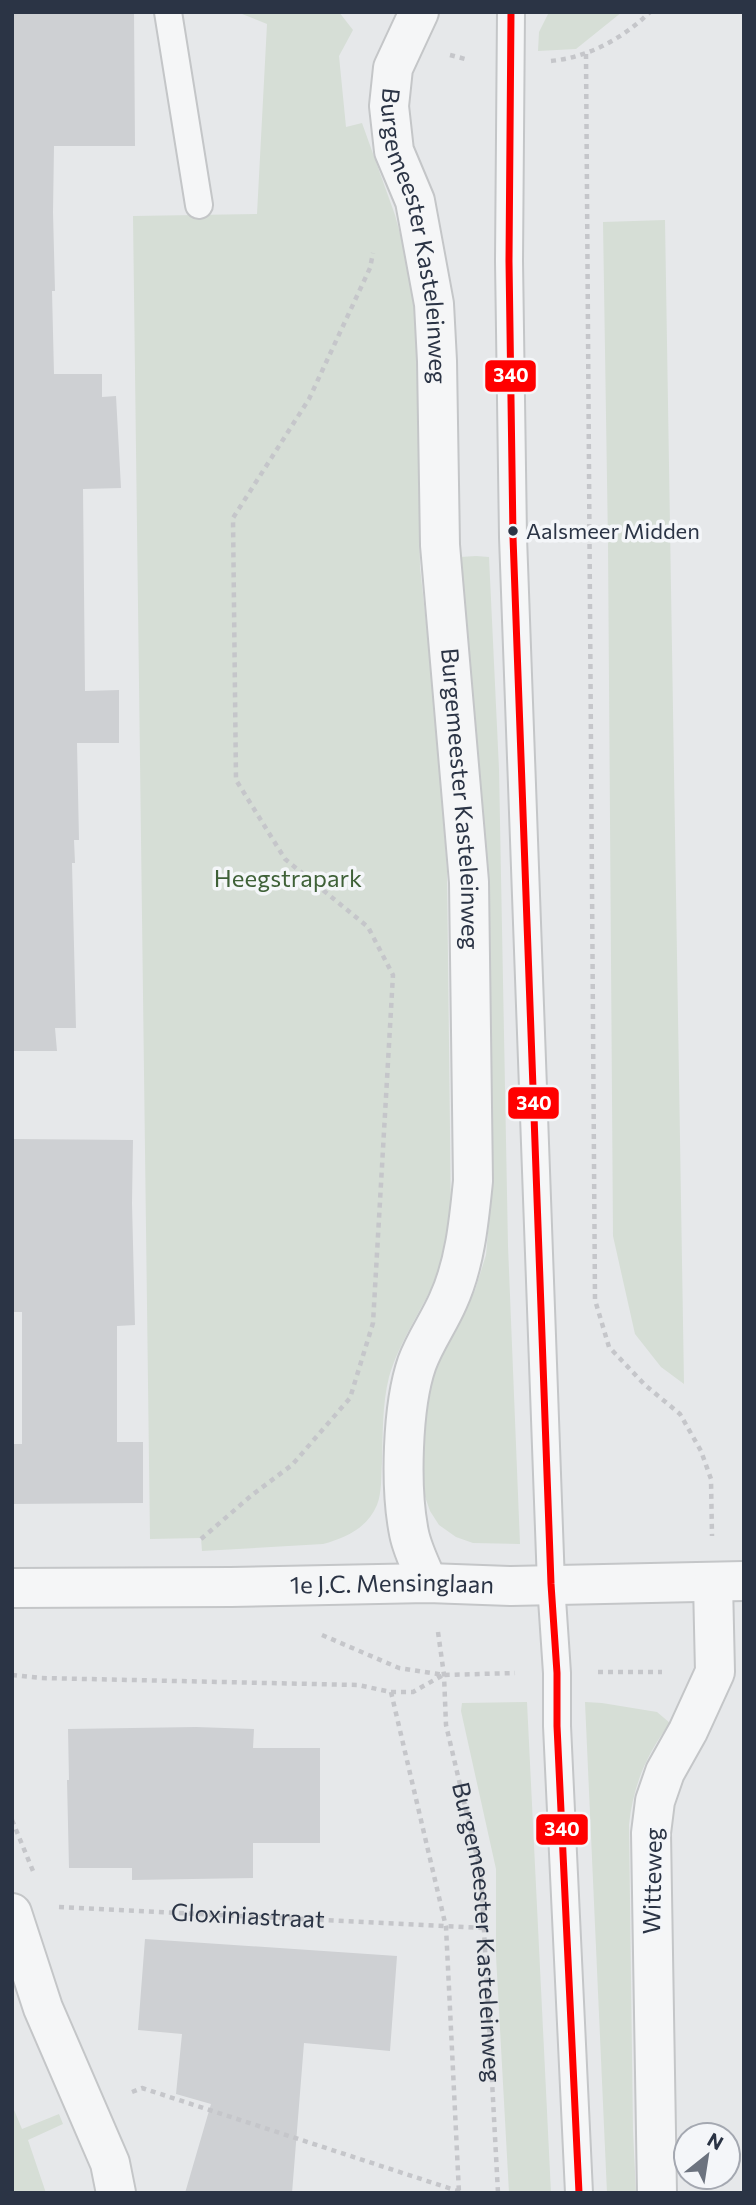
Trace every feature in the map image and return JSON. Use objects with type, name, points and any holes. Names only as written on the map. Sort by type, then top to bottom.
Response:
[{"type":"street","name":"Burgemeester Kasteleinweg","points":[[419,12],[393,68],[389,106],[394,151],[415,201],[434,304],[440,545],[469,882],[473,1181],[468,1228],[458,1274],[448,1301],[416,1366],[407,1409],[404,1493],[409,1535],[428,1583]]},
{"type":"street","name":"1e J.C. Mensinglaan","points":[[12,1588],[428,1583],[511,1586],[728,1582]]},
{"type":"street","name":"Witteweg","points":[[657,2193],[651,1833],[655,1801],[665,1772],[688,1731],[715,1672],[728,1582]]},
{"type":"street","points":[[29,1910],[43,2008],[110,2163],[116,2193]]},
{"type":"lane","points":[[169,12],[199,205]]},
{"type":"lane","points":[[511,12],[509,261],[513,537],[551,1584],[557,1673],[557,1740],[579,2193]]},
{"type":"path","points":[[650,12],[631,30],[586,54],[595,1300],[609,1347],[645,1385],[680,1414],[701,1451],[711,1479],[728,1582]]},
{"type":"path","points":[[145,1588],[252,1495],[292,1465],[350,1398],[373,1323],[393,975],[368,927],[285,859],[236,780],[233,518],[309,399],[370,268],[376,242]]},
{"type":"path","name":"1e J.C. Mensinglaan","points":[[316,1632],[399,1668],[444,1675]]},
{"type":"path","points":[[12,1676],[358,1685],[391,1692],[413,1692],[444,1675]]},
{"type":"path","name":"Burgemeester Kasteleinweg","points":[[444,1675],[446,1725],[481,1874],[498,2193]]},
{"type":"path","points":[[86,2108],[142,2088],[461,2192],[446,1927],[391,1692]]},
{"type":"path","name":"Gloxiniastraat","points":[[29,1910],[484,1928]]},
{"type":"green space","name":"Heegstrapark","points":[[237,12],[339,12],[353,30],[339,56],[346,127],[362,123],[395,215],[407,260],[416,314],[420,567],[435,706],[447,870],[451,1219],[437,1276],[399,1350],[389,1377],[384,1409],[380,1495],[368,1520],[348,1535],[323,1544],[202,1551],[201,1538],[150,1539],[133,216],[257,214],[267,24]]},
{"type":"green space","points":[[549,12],[622,12],[576,49],[538,51],[539,32]]},
{"type":"green space","points":[[665,220],[684,1384],[661,1367],[635,1334],[613,1236],[603,222]]},
{"type":"green space","points":[[460,557],[489,557],[499,769],[508,1246],[520,1544],[473,1543],[456,1537],[439,1525],[430,1511],[421,1485],[424,1409],[432,1376],[443,1347],[475,1290],[486,1255],[490,1209],[489,1017],[483,809]]},
{"type":"green space","points":[[527,1702],[551,2193],[509,2193],[496,1956],[496,1869],[461,1711],[462,1703]]},
{"type":"green space","points":[[585,1702],[657,1712],[670,1723],[642,1771],[629,1825],[636,2193],[607,2193]]},
{"type":"green space","points":[[12,2105],[22,2129],[59,2114],[63,2124],[28,2140],[46,2193],[12,2193]]},
{"type":"building","points":[[12,12],[134,12],[135,146],[54,146],[54,374],[102,374],[102,397],[116,396],[121,488],[83,489],[85,691],[119,690],[119,743],[77,743],[79,840],[74,840],[75,863],[72,863],[76,1028],[55,1028],[57,1051],[12,1051]]},
{"type":"building","points":[[12,1139],[133,1140],[135,1325],[117,1326],[117,1442],[143,1442],[143,1503],[12,1504],[12,1444],[22,1444],[22,1312],[12,1312]]},
{"type":"building","points":[[68,1729],[254,1729],[253,1748],[320,1748],[320,1843],[253,1843],[253,1878],[132,1880],[132,1868],[69,1868]]},
{"type":"building","points":[[145,1939],[397,1956],[390,2051],[304,2043],[292,2193],[185,2193],[211,2104],[176,2094],[182,2034],[138,2030]]},
{"type":"transit line","name":"340","points":[[511,12],[509,261],[513,537],[551,1584],[579,2193]]},
{"type":"place","name":"Aalsmeer Midden","points":[[513,531]]}]
